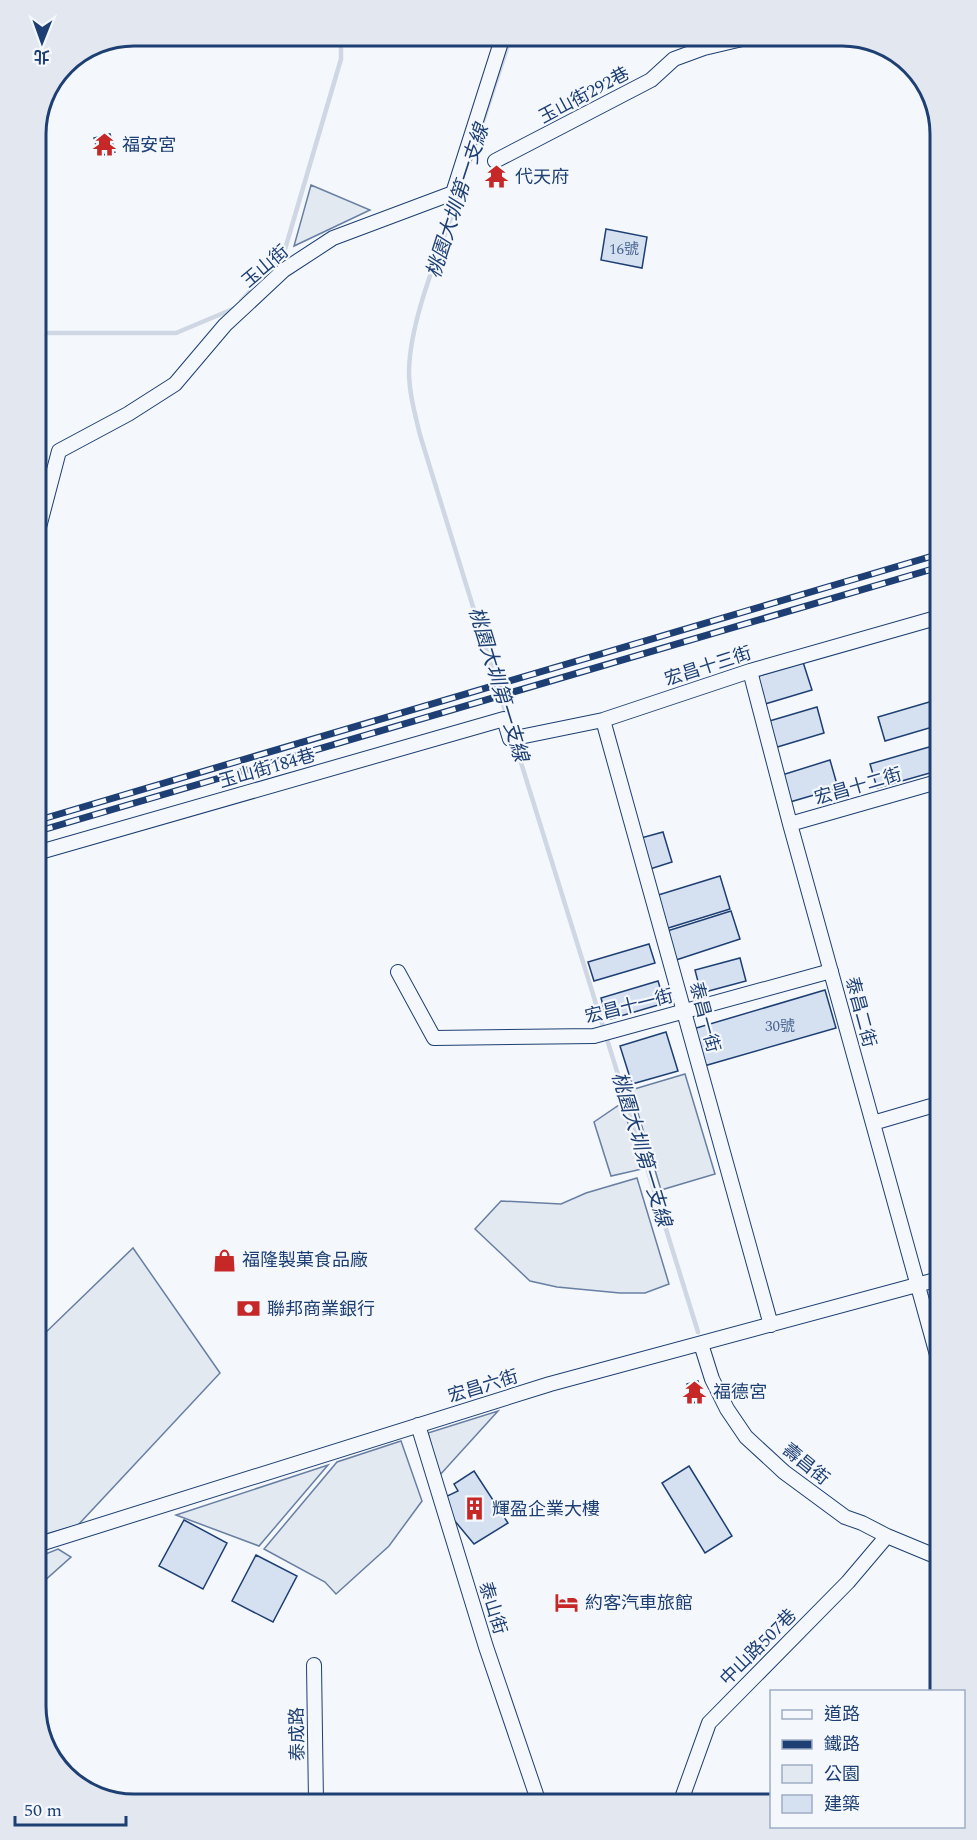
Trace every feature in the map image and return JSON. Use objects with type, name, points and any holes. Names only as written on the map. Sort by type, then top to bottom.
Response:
[{"type":"street","name":"玉山街","points":[[47,498],[59,451],[128,414],[175,384],[225,326],[284,270],[333,238],[453,193],[499,47]]},
{"type":"street","name":"玉山街292巷","points":[[495,161],[651,80],[675,59],[709,47]]},
{"type":"street","name":"宏昌十三街","points":[[504,719],[515,738],[603,720],[750,671],[931,619]]},
{"type":"street","name":"泰昌二街","points":[[750,671],[790,824],[931,1332]]},
{"type":"street","name":"玉山街184巷","points":[[47,850],[504,719]]},
{"type":"street","name":"泰昌一街","points":[[603,720],[771,1325]]},
{"type":"street","name":"宏昌十二街","points":[[790,824],[931,784]]},
{"type":"street","name":"宏昌十一街","points":[[398,972],[434,1038],[604,1034],[831,971]]},
{"type":"street","points":[[873,1123],[931,1106]]},
{"type":"street","name":"宏昌六街","points":[[46,1542],[550,1384],[931,1281]]},
{"type":"street","name":"壽昌街","points":[[704,1343],[717,1389],[746,1437],[784,1472],[846,1517],[931,1554]]},
{"type":"street","name":"泰山街","points":[[418,1425],[486,1647],[536,1794]]},
{"type":"street","name":"中山路507巷","points":[[684,1794],[709,1723],[848,1582],[887,1536]]},
{"type":"street","name":"泰成路","points":[[314,1665],[316,1793]]},
{"type":"green space","points":[[311,185],[370,210],[294,246]]},
{"type":"green space","points":[[685,1074],[715,1174],[661,1190],[631,1090]]},
{"type":"green space","points":[[622,1103],[642,1169],[611,1176],[594,1122]]},
{"type":"green space","points":[[637,1178],[669,1284],[645,1293],[557,1287],[530,1281],[475,1229],[501,1201],[561,1204],[586,1193]]},
{"type":"green space","points":[[133,1248],[220,1373],[78,1525],[46,1534],[46,1332]]},
{"type":"green space","points":[[498,1411],[439,1476],[428,1433]]},
{"type":"green space","points":[[401,1441],[422,1501],[389,1546],[336,1594],[325,1582],[264,1549],[337,1462]]},
{"type":"green space","points":[[328,1465],[259,1546],[176,1515]]},
{"type":"green space","points":[[58,1549],[71,1557],[46,1579],[46,1554]]},
{"type":"building","name":"福安宮","points":[[110,134],[115,152],[99,156],[94,138]]},
{"type":"building","points":[[606,229],[647,237],[642,268],[601,260]]},
{"type":"building","points":[[803,662],[812,690],[765,704],[756,677]]},
{"type":"building","points":[[931,701],[931,727],[885,741],[878,717]]},
{"type":"building","points":[[817,707],[824,733],[774,748],[766,722]]},
{"type":"building","points":[[931,746],[931,773],[877,788],[870,764]]},
{"type":"building","points":[[830,760],[838,788],[790,802],[782,775]]},
{"type":"building","points":[[663,832],[672,862],[650,869],[641,838]]},
{"type":"building","points":[[720,876],[730,909],[665,929],[655,896]]},
{"type":"building","points":[[731,911],[740,939],[673,961],[664,932]]},
{"type":"building","points":[[649,944],[655,963],[594,981],[588,962]]},
{"type":"building","points":[[740,958],[746,981],[701,993],[695,970]]},
{"type":"building","points":[[658,981],[665,1003],[607,1020],[601,998]]},
{"type":"building","points":[[825,990],[836,1028],[704,1066],[693,1029]]},
{"type":"building","points":[[666,1032],[678,1071],[632,1084],[620,1046]]},
{"type":"building","name":"福德宮","points":[[698,1381],[703,1400],[693,1403],[687,1384]]},
{"type":"building","points":[[689,1466],[732,1536],[705,1553],[662,1483]]},
{"type":"building","name":"輝盈企業大樓","points":[[474,1471],[508,1523],[474,1544],[454,1520],[443,1498],[458,1491],[454,1484]]},
{"type":"building","points":[[184,1520],[227,1543],[203,1589],[159,1566]]},
{"type":"building","points":[[256,1555],[297,1576],[273,1622],[232,1601]]},
{"type":"waterway","points":[[241,301],[283,256],[341,59],[341,46]]},
{"type":"waterway","name":"桃園大圳第一支線","points":[[466,173],[508,47]]},
{"type":"waterway","name":"桃園大圳第一支線","points":[[460,193],[421,305],[411,350],[409,379],[420,435],[507,717]]},
{"type":"waterway","points":[[47,333],[176,333],[233,309]]},
{"type":"waterway","name":"桃園大圳第一支線","points":[[514,740],[698,1332]]},
{"type":"railway","points":[[47,818],[931,556]]},
{"type":"railway","points":[[47,829],[931,569]]},
{"type":"place","name":"福安宮","points":[[104,145]]},
{"type":"place","name":"代天府","points":[[497,177]]},
{"type":"place","name":"福隆製菓食品廠","points":[[224,1260]]},
{"type":"place","name":"聯邦商業銀行","points":[[249,1309]]},
{"type":"place","name":"福德宮","points":[[695,1392]]},
{"type":"place","name":"輝盈企業大樓","points":[[474,1509]]},
{"type":"place","name":"約客汽車旅館","points":[[567,1603]]}]
